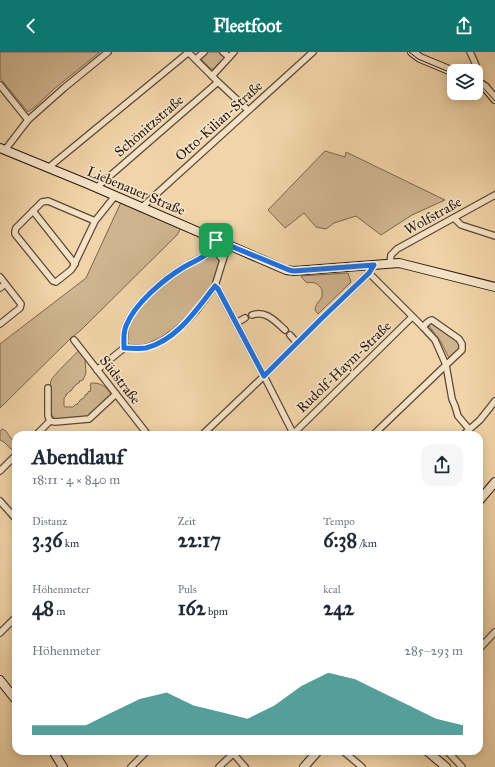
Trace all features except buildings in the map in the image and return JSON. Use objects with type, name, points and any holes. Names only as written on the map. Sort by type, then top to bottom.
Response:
[{"type":"street","points":[[2,149],[28,120],[108,52]]},
{"type":"street","points":[[48,168],[189,52],[248,110]]},
{"type":"street","points":[[196,60],[204,52]]},
{"type":"street","points":[[223,52],[229,57]]},
{"type":"street","points":[[212,76],[234,52]]},
{"type":"street","name":"Otto-Kilian-Straße","points":[[141,208],[312,52]]},
{"type":"street","points":[[470,52],[475,64]]},
{"type":"street","points":[[415,53],[420,58],[447,69]]},
{"type":"street","name":"Schönitzstraße","points":[[96,188],[218,82]]},
{"type":"street","points":[[0,85],[28,120]]},
{"type":"street","points":[[483,86],[495,99]]},
{"type":"street","name":"Liebenauer Straße","points":[[2,149],[289,270],[294,271],[400,263],[495,287]]},
{"type":"street","name":"Wolfstraße","points":[[390,263],[391,255],[397,249],[495,195]]},
{"type":"street","points":[[95,221],[48,201],[44,201],[16,228],[15,231],[53,281],[56,282],[71,270],[95,221],[115,196]]},
{"type":"street","points":[[33,211],[75,264]]},
{"type":"street","points":[[454,218],[461,225],[495,236]]},
{"type":"street","points":[[124,348],[126,326],[140,304],[153,290],[173,273],[211,251],[216,240]]},
{"type":"street","points":[[98,370],[124,348],[145,348],[162,341],[183,325],[215,286],[228,245]]},
{"type":"street","points":[[211,251],[217,253],[223,260]]},
{"type":"street","points":[[206,431],[369,273],[374,265]]},
{"type":"street","points":[[369,273],[434,340],[446,365],[452,399],[458,416],[469,428]]},
{"type":"street","points":[[0,277],[21,304],[20,308],[0,324]]},
{"type":"street","points":[[0,288],[5,284]]},
{"type":"street","points":[[215,286],[218,289],[264,376],[291,431]]},
{"type":"street","points":[[252,315],[259,313],[264,314],[285,330]]},
{"type":"street","name":"Rudolf-Haym-Straße","points":[[297,431],[412,317]]},
{"type":"street","points":[[236,323],[245,318]]},
{"type":"street","points":[[377,431],[462,350],[462,342],[459,339],[432,320],[428,321],[423,327]]},
{"type":"street","points":[[290,335],[297,343]]},
{"type":"street","name":"Südstraße","points":[[74,340],[145,431]]},
{"type":"street","points":[[48,388],[48,416],[50,421]]},
{"type":"street","points":[[50,421],[89,420],[116,394]]},
{"type":"street","points":[[466,431],[480,420],[495,401]]},
{"type":"street","points":[[40,431],[50,421]]},
{"type":"street","points":[[0,471],[12,459]]},
{"type":"street","points":[[483,496],[495,482]]},
{"type":"street","points":[[0,501],[12,514]]},
{"type":"street","points":[[0,633],[12,621]]},
{"type":"street","points":[[483,645],[495,632]]},
{"type":"street","points":[[0,680],[12,695]]},
{"type":"street","points":[[56,755],[63,767]]},
{"type":"street","points":[[131,767],[143,755]]},
{"type":"street","points":[[219,767],[230,755]]},
{"type":"street","points":[[236,755],[246,767]]},
{"type":"street","points":[[304,767],[314,755]]},
{"type":"street","points":[[348,755],[362,767]]},
{"type":"street","points":[[432,755],[446,767]]},
{"type":"street","points":[[451,755],[462,767]]},
{"type":"shaded area","points":[[0,52],[100,52],[28,112],[0,78]]},
{"type":"shaded area","points":[[206,52],[221,52],[225,57],[213,69],[211,69],[201,59]]},
{"type":"shaded area","points":[[325,151],[345,157],[346,152],[445,200],[412,215],[381,235],[356,216],[334,223],[326,229],[316,227],[304,213],[285,228],[268,210]]},
{"type":"shaded area","points":[[122,200],[182,226],[177,235],[0,408],[0,344],[86,278]]},
{"type":"shaded area","points":[[219,249],[223,253],[215,286],[181,324],[162,339],[144,347],[135,347],[127,343],[127,333],[130,323],[142,304],[159,288],[181,271]]},
{"type":"shaded area","points":[[348,273],[351,282],[318,314],[315,310],[322,297],[322,290],[319,286],[312,282],[307,283],[301,276]]},
{"type":"shaded area","points":[[431,323],[442,329],[460,343],[460,349],[450,360],[441,342],[429,326]]},
{"type":"shaded area","points":[[79,350],[85,359],[86,373],[83,380],[79,381],[80,382],[73,387],[71,391],[66,394],[64,398],[64,406],[73,407],[76,404],[77,405],[89,391],[90,392],[91,383],[103,386],[112,395],[89,417],[56,419],[52,416],[49,394],[52,378]]},
{"type":"shaded area","points":[[4,429],[12,439],[12,449],[0,440],[0,431]]},
{"type":"tram line","points":[[409,52],[418,59],[447,71]]},
{"type":"tram line","points":[[483,88],[495,101]]},
{"type":"route","points":[[216,240],[286,270],[294,271],[374,265],[369,273],[264,376],[218,289],[215,286],[183,325],[162,341],[145,348],[124,348],[126,326],[140,304],[153,290],[173,273],[211,251],[216,240]]}]
